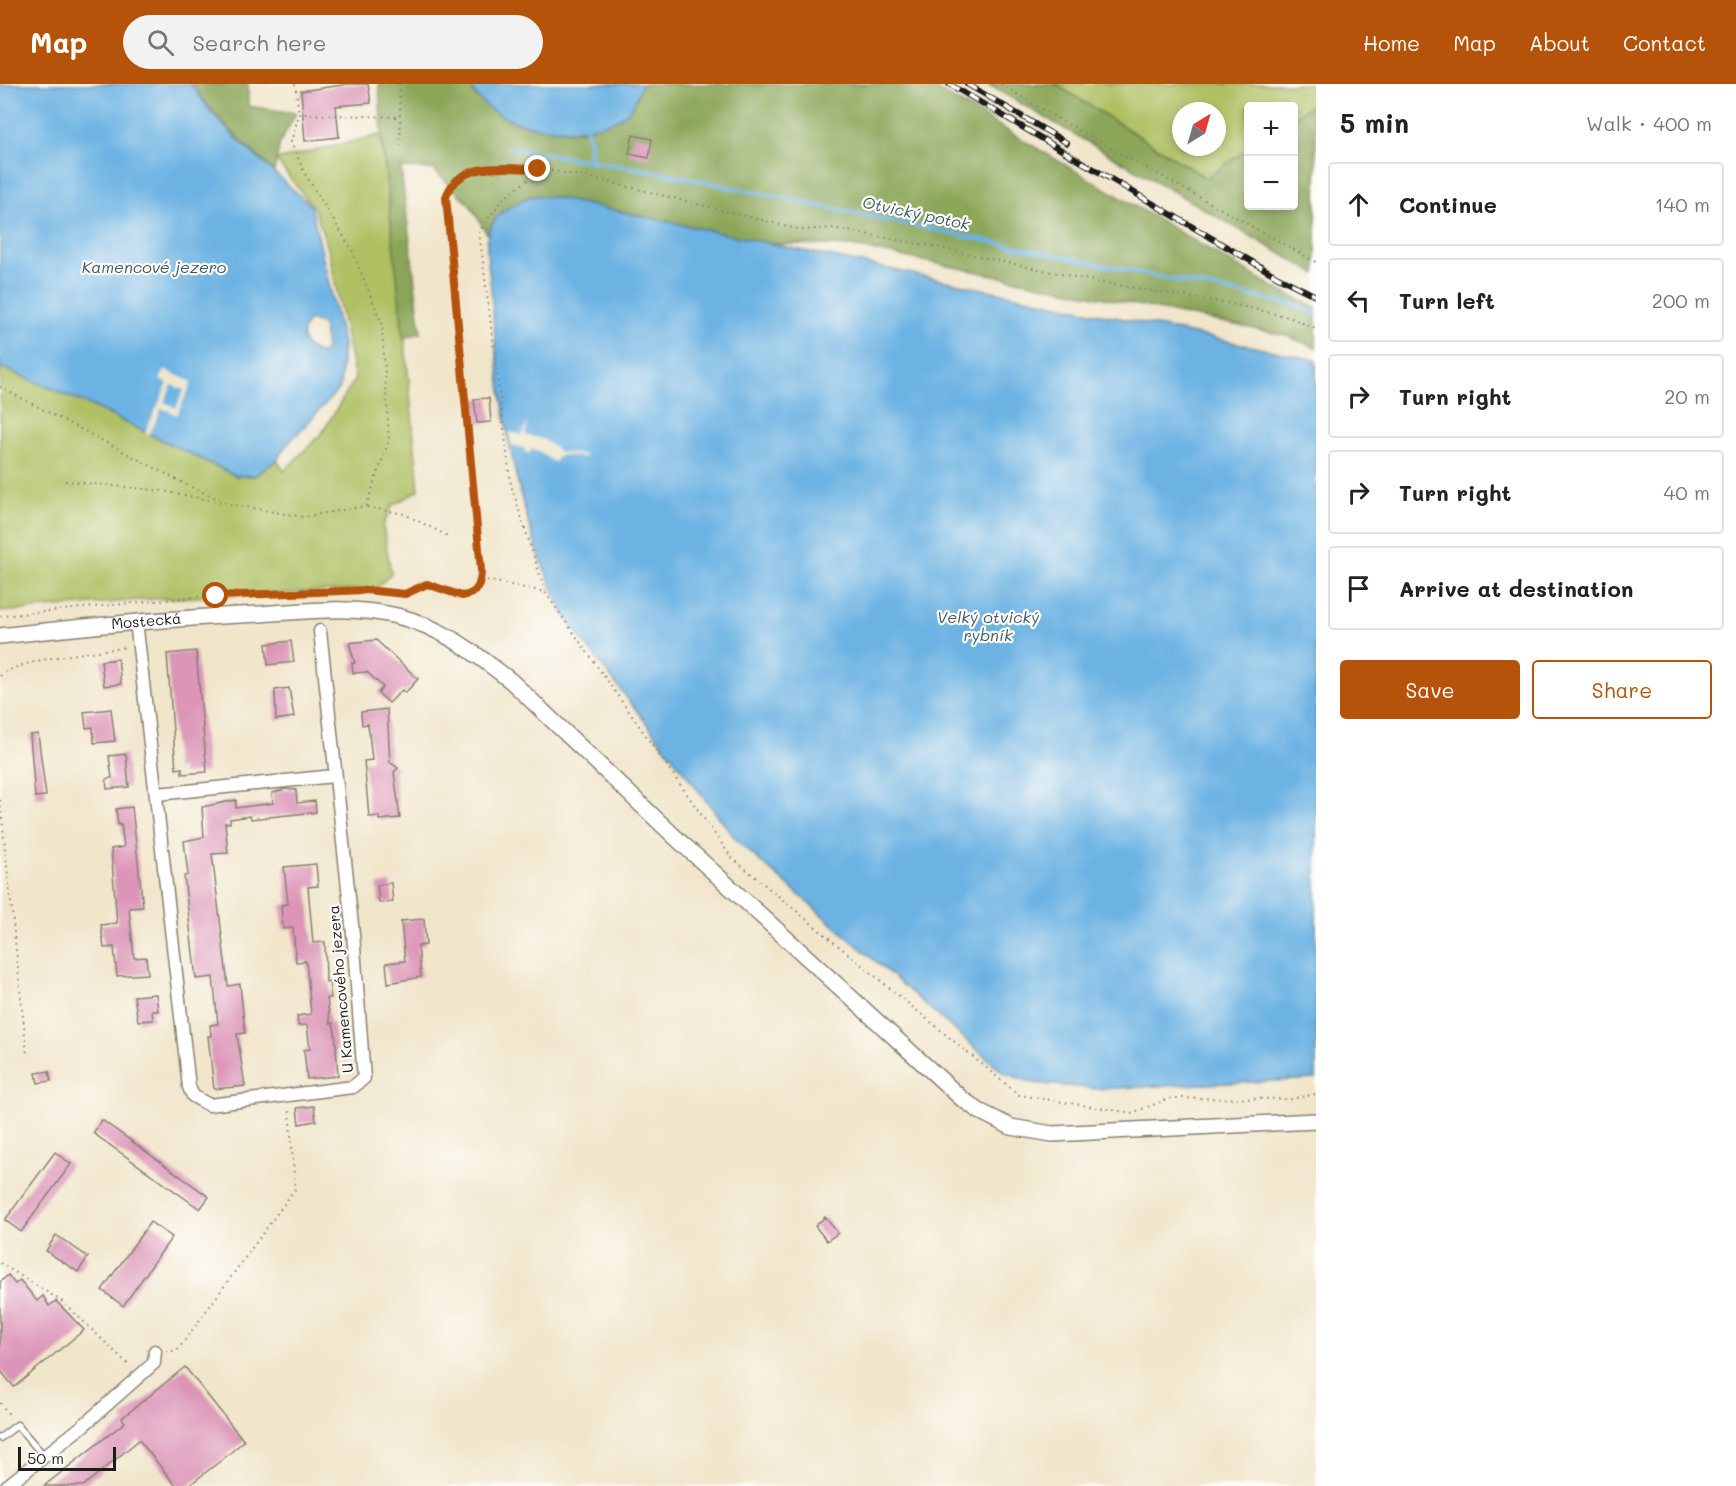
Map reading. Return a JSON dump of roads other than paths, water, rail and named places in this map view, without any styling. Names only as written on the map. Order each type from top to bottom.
[{"type":"street","name":"Mostecká","points":[[0,636],[136,621],[356,611],[396,616],[435,628],[459,641],[511,681],[675,837],[880,1026],[979,1111],[1011,1126],[1052,1134],[1316,1120]]},
{"type":"street","name":"U Kamencového jezera","points":[[136,621],[158,794],[189,1087],[193,1096],[209,1105],[353,1087],[364,1078],[353,934],[320,631]]},
{"type":"street","points":[[158,794],[334,776]]},
{"type":"street","points":[[7,1486],[154,1363],[155,1351]]},
{"type":"lane","points":[[0,1438],[17,1425],[44,1457]]},
{"type":"water","name":"Kamencové jezero","points":[[0,84],[191,84],[212,113],[236,138],[311,206],[343,344],[340,388],[284,448],[277,460],[254,476],[236,476],[90,405],[0,367]],"holes":[[[310,320],[323,325],[326,349],[322,353],[315,352],[306,345],[303,330]]]},
{"type":"water","points":[[471,84],[642,84],[627,113],[610,122],[589,128],[565,130],[541,128],[517,122],[496,113],[480,100]]},
{"type":"water","name":"Velký otvický rybník","points":[[531,196],[552,197],[1316,360],[1316,1079],[1097,1089],[1034,1083],[1004,1073],[738,842],[570,624],[551,586],[536,546],[523,504],[505,417],[487,245],[488,234],[499,215]]},
{"type":"waterway","points":[[586,126],[590,141],[590,160]]},
{"type":"waterway","name":"Otvický potok","points":[[508,148],[653,171],[1294,305],[1316,313]]},
{"type":"railway","points":[[949,84],[1278,277],[1316,296]]},
{"type":"railway","points":[[967,84],[1067,143]]}]
